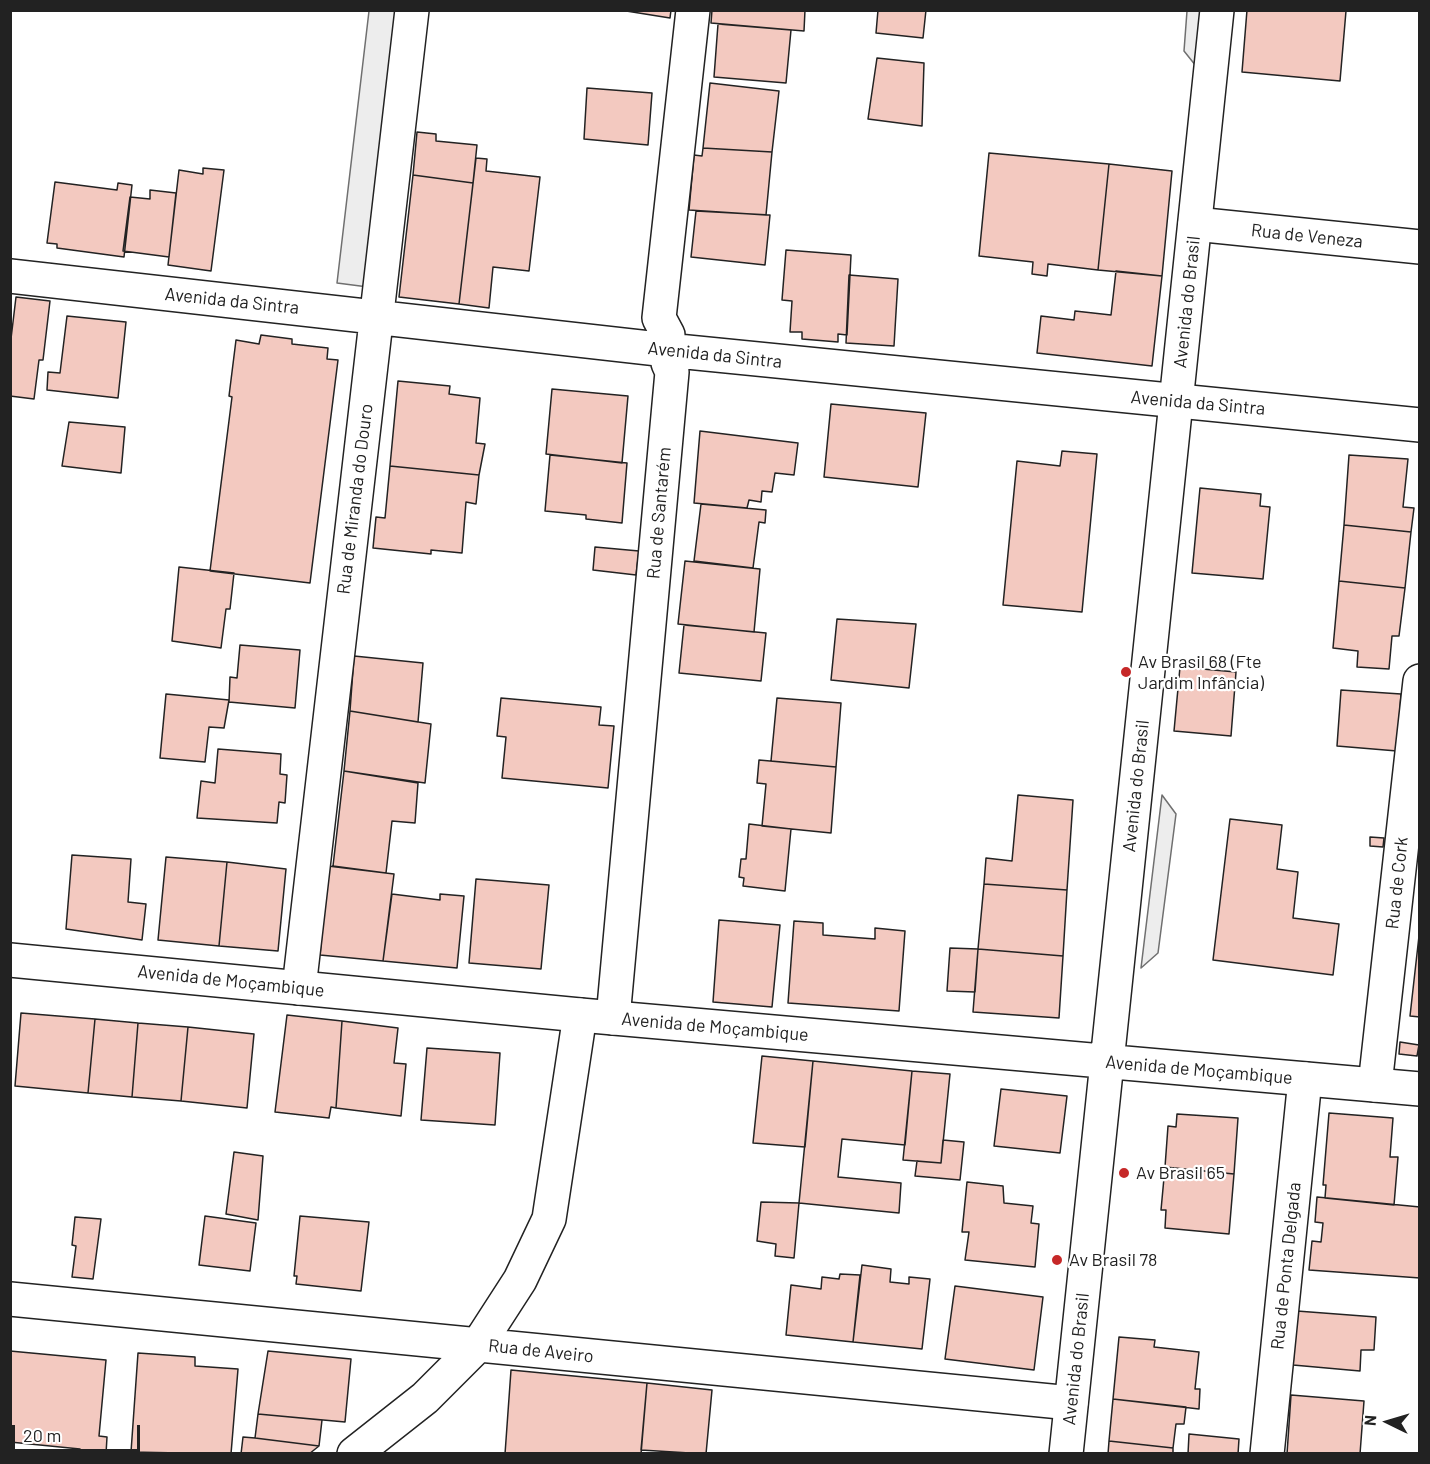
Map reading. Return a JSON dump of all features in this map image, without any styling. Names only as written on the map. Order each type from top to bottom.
[{"type":"street","name":"Rua de Miranda do Douro","points":[[298,988],[412,10]]},
{"type":"street","name":"Rua de Santarém","points":[[613,1018],[672,372],[667,350],[668,336],[659,318],[693,10]]},
{"type":"street","name":"Avenida do Brasil","points":[[1066,1454],[1217,10]]},
{"type":"street","name":"Rua de Veneza","points":[[1195,224],[1419,247]]},
{"type":"street","name":"Avenida da Sintra","points":[[10,276],[667,350],[1141,398],[1177,399],[1419,425]]},
{"type":"street","name":"Rua de Cork","points":[[1375,1084],[1419,681]]},
{"type":"street","name":"Avenida de Moçambique","points":[[10,960],[580,1015],[1419,1089]]},
{"type":"street","points":[[354,1454],[425,1398],[478,1345],[520,1280],[549,1219],[580,1015]]},
{"type":"street","name":"Rua de Ponta Delgada","points":[[1267,1454],[1305,1079]]},
{"type":"street","name":"Rua de Aveiro","points":[[10,1299],[1071,1404]]},
{"type":"shaded area","points":[[369,11],[399,11],[368,287],[337,283]]},
{"type":"shaded area","points":[[1187,11],[1201,11],[1196,66],[1184,51]]},
{"type":"shaded area","points":[[1162,795],[1176,814],[1158,953],[1141,968]]},
{"type":"building","points":[[620,10],[671,10],[670,18]]},
{"type":"building","points":[[712,10],[805,10],[804,31],[711,23]]},
{"type":"building","points":[[878,10],[926,10],[923,38],[876,33]]},
{"type":"building","points":[[1247,10],[1346,11],[1340,81],[1242,72]]},
{"type":"building","points":[[718,24],[791,30],[786,83],[714,77]]},
{"type":"building","points":[[877,58],[924,63],[922,126],[868,119]]},
{"type":"building","points":[[710,83],[779,91],[772,152],[703,148]]},
{"type":"building","points":[[587,88],[652,93],[648,145],[584,139]]},
{"type":"building","points":[[417,132],[436,134],[436,141],[477,145],[473,183],[413,175]]},
{"type":"building","points":[[703,148],[772,152],[766,215],[689,210],[694,155],[702,156]]},
{"type":"building","points":[[989,153],[1109,164],[1098,270],[1048,264],[1047,276],[1032,274],[1033,262],[979,256]]},
{"type":"building","points":[[476,158],[487,159],[486,171],[540,177],[529,271],[493,267],[489,308],[459,304]]},
{"type":"building","points":[[1109,164],[1172,171],[1162,276],[1098,270]]},
{"type":"building","points":[[203,168],[224,170],[211,271],[168,265],[179,170],[203,174]]},
{"type":"building","points":[[413,175],[473,183],[459,304],[399,297]]},
{"type":"building","points":[[55,182],[117,190],[118,183],[132,185],[124,257],[57,248],[57,244],[47,243]]},
{"type":"building","points":[[150,190],[176,193],[169,257],[123,251],[130,197],[150,199]]},
{"type":"building","points":[[696,211],[770,215],[765,265],[691,257]]},
{"type":"building","points":[[786,250],[851,255],[847,335],[838,334],[838,342],[802,339],[802,332],[790,332],[792,301],[782,300]]},
{"type":"building","points":[[1116,271],[1162,276],[1152,366],[1037,353],[1041,316],[1074,320],[1075,311],[1111,315]]},
{"type":"building","points":[[849,275],[898,279],[894,346],[846,343]]},
{"type":"building","points":[[16,297],[50,301],[43,360],[39,360],[34,399],[10,396],[10,347]]},
{"type":"building","points":[[67,316],[126,322],[118,398],[47,390],[48,372],[60,373]]},
{"type":"building","points":[[261,335],[292,339],[292,344],[328,348],[327,359],[338,360],[310,583],[210,571],[232,397],[229,396],[236,340],[259,344]]},
{"type":"building","points":[[398,381],[450,386],[449,394],[480,398],[476,443],[485,444],[479,475],[390,466]]},
{"type":"building","points":[[552,389],[628,396],[622,463],[546,454]]},
{"type":"building","points":[[831,404],[926,413],[918,487],[824,477]]},
{"type":"building","points":[[69,422],[125,427],[121,473],[62,466]]},
{"type":"building","points":[[700,431],[798,443],[794,475],[775,473],[772,492],[762,491],[761,502],[749,500],[747,508],[694,503]]},
{"type":"building","points":[[1062,451],[1097,454],[1082,612],[1003,605],[1017,461],[1060,466]]},
{"type":"building","points":[[550,455],[627,463],[622,523],[586,519],[586,515],[545,511]]},
{"type":"building","points":[[1349,455],[1408,459],[1403,507],[1414,508],[1411,532],[1344,525]]},
{"type":"building","points":[[390,466],[479,475],[476,504],[466,502],[462,553],[431,550],[431,554],[373,548],[376,517],[385,518]]},
{"type":"building","points":[[1200,488],[1261,494],[1260,506],[1270,507],[1263,579],[1192,573]]},
{"type":"building","points":[[701,504],[766,510],[765,523],[759,522],[753,568],[694,561]]},
{"type":"building","points":[[1344,525],[1411,532],[1405,588],[1339,581]]},
{"type":"building","points":[[595,547],[639,551],[636,575],[593,570]]},
{"type":"building","points":[[685,561],[760,569],[754,632],[678,624]]},
{"type":"building","points":[[179,567],[234,573],[230,609],[226,609],[221,648],[172,641]]},
{"type":"building","points":[[1339,581],[1405,588],[1399,636],[1392,636],[1389,669],[1357,667],[1358,651],[1333,648]]},
{"type":"building","points":[[837,619],[916,624],[909,688],[831,680]]},
{"type":"building","points":[[684,625],[766,633],[761,681],[679,673]]},
{"type":"building","points":[[240,645],[300,650],[295,708],[229,702],[230,677],[237,678]]},
{"type":"building","points":[[354,656],[423,663],[418,722],[350,711]]},
{"type":"building","points":[[1180,667],[1236,672],[1231,736],[1174,731]]},
{"type":"building","points":[[1341,690],[1401,694],[1397,751],[1337,746]]},
{"type":"building","points":[[166,694],[229,700],[224,728],[209,727],[205,762],[160,758]]},
{"type":"building","points":[[501,698],[601,707],[599,725],[614,726],[608,788],[502,778],[506,737],[497,736]]},
{"type":"building","points":[[777,698],[841,703],[836,767],[771,761]]},
{"type":"building","points":[[350,711],[431,724],[425,783],[344,771]]},
{"type":"building","points":[[218,749],[281,754],[280,774],[287,775],[285,803],[279,802],[277,823],[197,818],[201,781],[215,783]]},
{"type":"building","points":[[759,760],[836,767],[831,833],[762,826],[766,784],[757,783]]},
{"type":"building","points":[[344,771],[418,783],[415,823],[392,821],[386,873],[333,866]]},
{"type":"building","points":[[1018,795],[1073,800],[1067,890],[984,884],[986,858],[1012,861]]},
{"type":"building","points":[[1230,819],[1282,825],[1277,869],[1298,872],[1293,918],[1339,924],[1333,975],[1213,960]]},
{"type":"building","points":[[749,824],[791,829],[785,891],[743,886],[744,878],[739,877],[741,859],[746,859]]},
{"type":"building","points":[[1370,837],[1384,838],[1383,847],[1370,846]]},
{"type":"building","points":[[72,855],[131,859],[128,902],[146,904],[142,940],[66,929]]},
{"type":"building","points":[[166,857],[227,862],[219,946],[158,940]]},
{"type":"building","points":[[227,862],[286,869],[278,951],[219,946]]},
{"type":"building","points":[[328,866],[394,874],[383,961],[320,955]]},
{"type":"building","points":[[476,879],[549,885],[541,969],[469,963]]},
{"type":"building","points":[[984,884],[1067,890],[1063,956],[978,949]]},
{"type":"building","points":[[392,894],[440,900],[440,894],[464,896],[457,968],[383,961]]},
{"type":"building","points":[[719,920],[780,925],[772,1007],[713,1002]]},
{"type":"building","points":[[794,921],[823,923],[823,935],[875,939],[875,928],[905,931],[899,1011],[788,1003]]},
{"type":"building","points":[[1420,927],[1420,1017],[1410,1016]]},
{"type":"building","points":[[950,948],[978,949],[975,992],[947,991]]},
{"type":"building","points":[[978,949],[1063,956],[1059,1018],[973,1012]]},
{"type":"building","points":[[21,1013],[95,1019],[88,1093],[15,1086]]},
{"type":"building","points":[[287,1015],[342,1021],[336,1108],[331,1107],[329,1118],[275,1112]]},
{"type":"building","points":[[95,1019],[138,1023],[132,1097],[88,1093]]},
{"type":"building","points":[[342,1021],[398,1028],[394,1063],[406,1064],[401,1116],[336,1108]]},
{"type":"building","points":[[138,1023],[188,1027],[181,1101],[132,1097]]},
{"type":"building","points":[[188,1027],[254,1034],[247,1108],[181,1101]]},
{"type":"building","points":[[1400,1042],[1419,1045],[1417,1056],[1399,1054]]},
{"type":"building","points":[[427,1048],[500,1053],[495,1125],[421,1120]]},
{"type":"building","points":[[762,1056],[813,1061],[805,1147],[753,1143]]},
{"type":"building","points":[[813,1061],[912,1071],[905,1145],[842,1139],[838,1177],[901,1183],[899,1213],[799,1203]]},
{"type":"building","points":[[912,1071],[950,1074],[941,1163],[903,1160]]},
{"type":"building","points":[[1001,1089],[1067,1096],[1060,1153],[994,1146]]},
{"type":"building","points":[[1329,1113],[1393,1118],[1390,1157],[1398,1157],[1394,1205],[1325,1198],[1326,1185],[1323,1185]]},
{"type":"building","points":[[1177,1114],[1238,1118],[1234,1174],[1165,1167],[1168,1126],[1176,1127]]},
{"type":"building","points":[[943,1140],[964,1142],[960,1180],[915,1176],[917,1161],[941,1163]]},
{"type":"building","points":[[234,1152],[263,1156],[258,1220],[226,1214]]},
{"type":"building","points":[[1165,1167],[1234,1174],[1229,1234],[1165,1228],[1166,1210],[1161,1210]]},
{"type":"building","points":[[967,1182],[1003,1186],[1004,1203],[1033,1206],[1031,1223],[1039,1224],[1035,1267],[965,1260],[969,1232],[962,1232]]},
{"type":"building","points":[[1317,1197],[1420,1207],[1420,1278],[1309,1270],[1312,1241],[1321,1242],[1323,1223],[1315,1222]]},
{"type":"building","points":[[761,1202],[799,1203],[794,1258],[775,1256],[776,1244],[757,1241]]},
{"type":"building","points":[[205,1216],[256,1223],[250,1271],[199,1265]]},
{"type":"building","points":[[300,1216],[369,1222],[361,1291],[296,1284],[297,1276],[294,1276]]},
{"type":"building","points":[[75,1217],[101,1219],[93,1279],[72,1277],[76,1246],[72,1245]]},
{"type":"building","points":[[862,1265],[891,1269],[890,1282],[909,1284],[909,1277],[930,1279],[922,1349],[853,1342]]},
{"type":"building","points":[[840,1274],[860,1275],[853,1342],[786,1335],[791,1285],[821,1289],[822,1277],[839,1279]]},
{"type":"building","points":[[955,1286],[1043,1297],[1034,1370],[945,1359]]},
{"type":"building","points":[[1297,1311],[1376,1317],[1374,1350],[1361,1350],[1360,1371],[1293,1365]]},
{"type":"building","points":[[1119,1337],[1155,1340],[1154,1347],[1199,1352],[1195,1389],[1200,1389],[1199,1409],[1113,1399]]},
{"type":"building","points":[[10,1351],[106,1360],[99,1436],[107,1437],[106,1454],[79,1454],[80,1449],[10,1442]]},
{"type":"building","points":[[268,1351],[351,1359],[345,1422],[258,1414]]},
{"type":"building","points":[[138,1353],[195,1357],[195,1366],[238,1369],[231,1454],[131,1452]]},
{"type":"building","points":[[511,1370],[647,1383],[641,1454],[505,1454]]},
{"type":"building","points":[[647,1383],[712,1390],[706,1454],[641,1450]]},
{"type":"building","points":[[1291,1395],[1364,1401],[1360,1454],[1287,1454]]},
{"type":"building","points":[[1113,1399],[1186,1407],[1184,1424],[1176,1424],[1173,1448],[1109,1441]]},
{"type":"building","points":[[258,1414],[322,1420],[319,1446],[255,1438]]},
{"type":"building","points":[[1189,1434],[1239,1439],[1238,1454],[1188,1454]]},
{"type":"building","points":[[243,1437],[319,1446],[309,1454],[241,1454]]},
{"type":"building","points":[[1109,1441],[1173,1448],[1173,1454],[1108,1454]]},
{"type":"place","name":"Av Brasil 68 (Fte Jardim Infância)","points":[[1126,672]]},
{"type":"place","name":"Av Brasil 65","points":[[1124,1173]]},
{"type":"place","name":"Av Brasil 78","points":[[1057,1260]]}]
